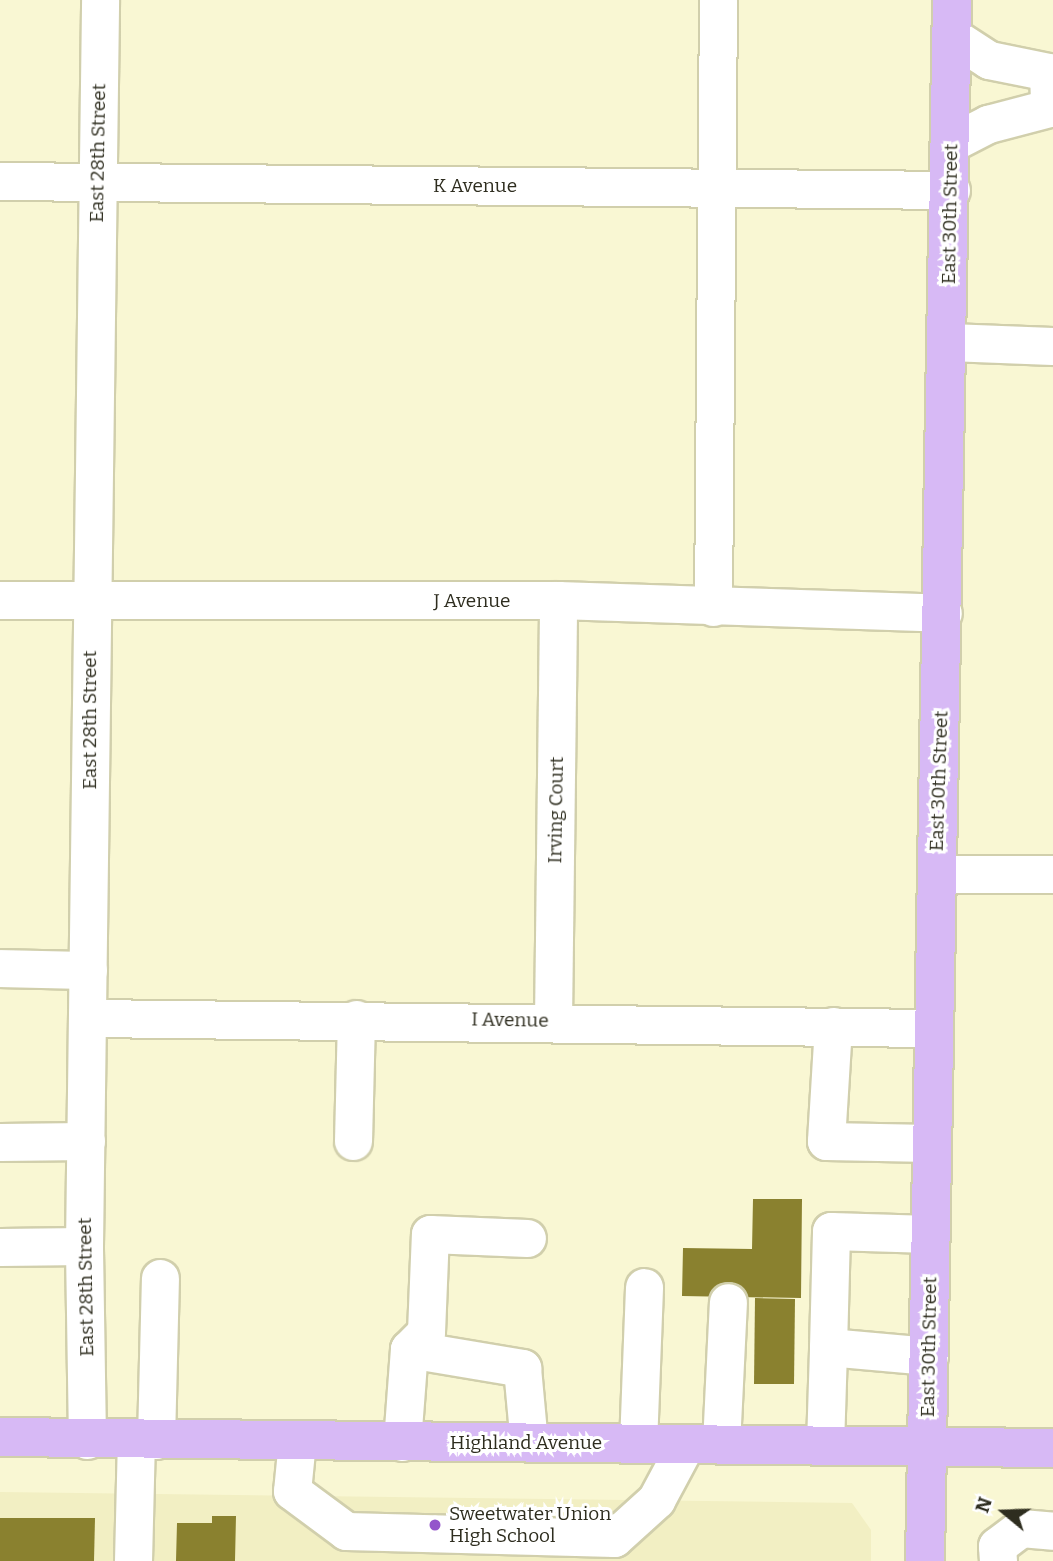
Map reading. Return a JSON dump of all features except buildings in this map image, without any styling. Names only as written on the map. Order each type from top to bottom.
[{"type":"main road","name":"East 30th Street","points":[[925,1561],[932,1028],[943,613],[952,18]]},
{"type":"main road","name":"Highland Avenue","points":[[0,1437],[1053,1448]]},
{"type":"street","name":"East 28th Street","points":[[87,1440],[84,1246],[100,0]]},
{"type":"street","points":[[713,607],[718,0]]},
{"type":"street","points":[[951,144],[988,124],[1051,108],[1048,72],[989,60],[952,18]]},
{"type":"street","name":"K Avenue","points":[[0,181],[951,190]]},
{"type":"street","points":[[948,342],[1053,346]]},
{"type":"street","name":"J Avenue","points":[[0,600],[91,603],[558,600],[943,613]]},
{"type":"street","name":"Irving Court","points":[[553,1020],[558,600]]},
{"type":"street","points":[[936,874],[1053,874]]},
{"type":"street","points":[[0,968],[88,970]]},
{"type":"street","name":"I Avenue","points":[[88,1018],[553,1020],[932,1028]]},
{"type":"street","points":[[353,1141],[356,1019]]},
{"type":"street","points":[[833,1026],[826,1140],[931,1143]]},
{"type":"street","points":[[0,1142],[86,1141]]},
{"type":"street","points":[[825,1445],[831,1231],[930,1234]]},
{"type":"street","points":[[402,1442],[410,1349],[426,1332],[430,1234],[527,1238]]},
{"type":"street","points":[[0,1247],[84,1246]]},
{"type":"street","points":[[133,1561],[160,1278]]},
{"type":"street","points":[[638,1444],[644,1287]]},
{"type":"street","points":[[297,1441],[292,1490],[346,1531],[614,1538],[656,1500],[704,1444],[728,1302]]},
{"type":"street","points":[[828,1347],[929,1356]]},
{"type":"street","points":[[410,1349],[522,1368],[529,1443]]},
{"type":"street","points":[[998,1561],[997,1546],[1021,1528],[1053,1531]]},
{"type":"shaded area","name":"Sweetwater Union High School","points":[[0,1492],[852,1503],[871,1530],[871,1561],[0,1561]]},
{"type":"place","name":"Sweetwater Union High School","points":[[435,1525]]}]
